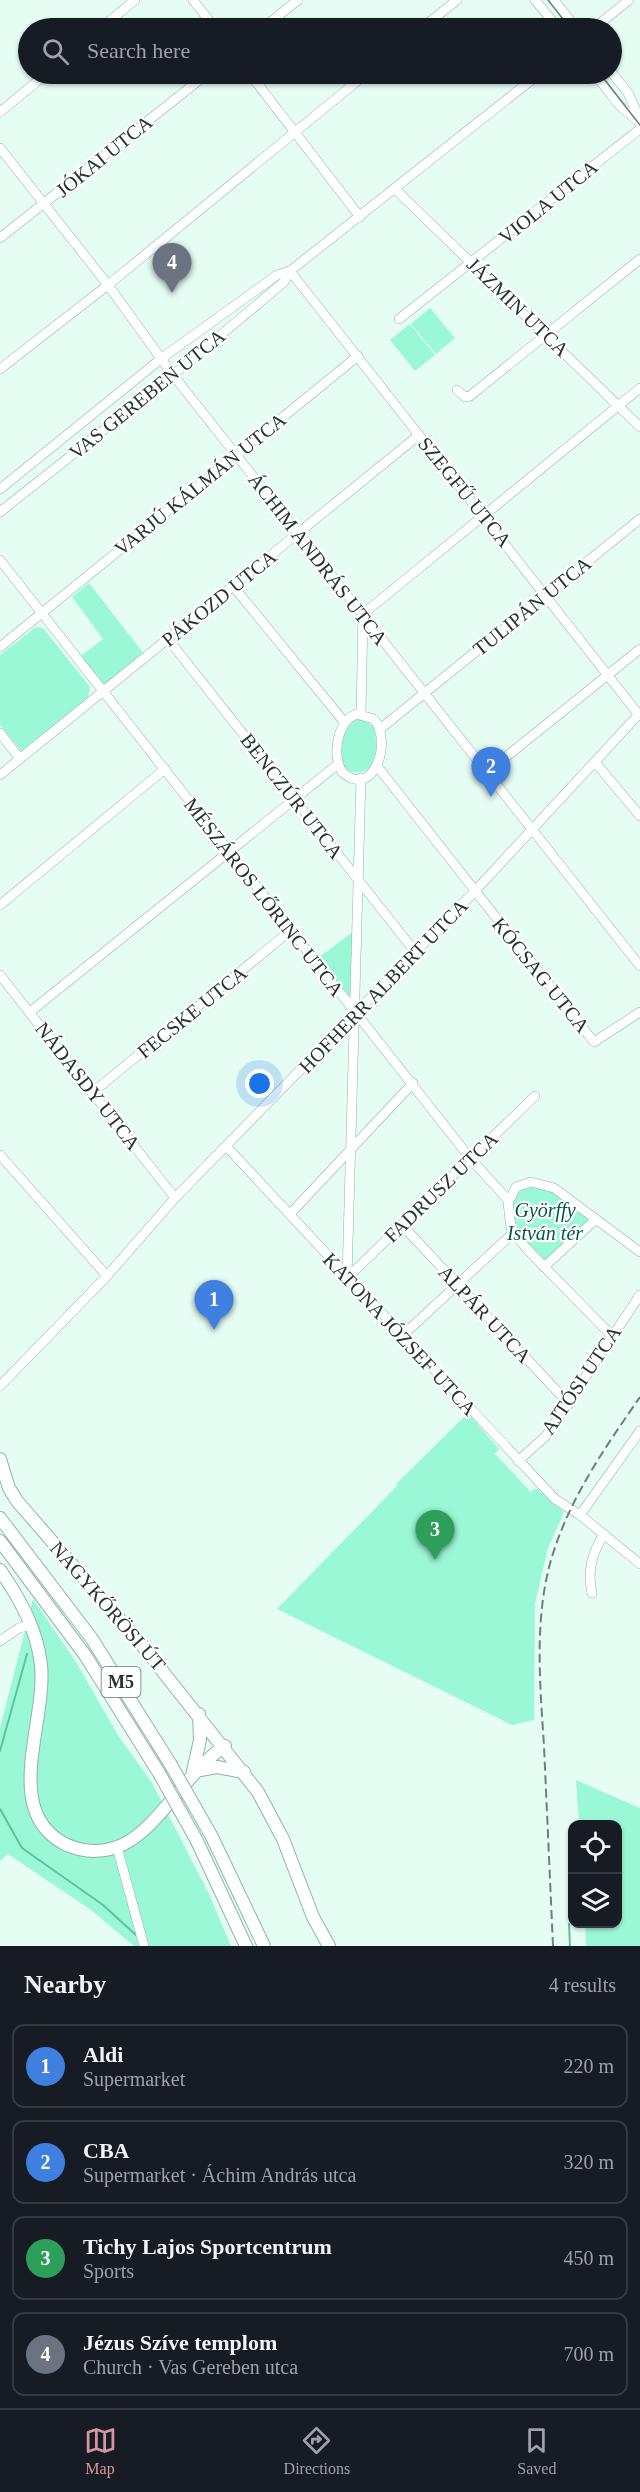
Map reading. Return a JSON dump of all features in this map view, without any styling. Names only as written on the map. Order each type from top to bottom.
[{"type":"main road","name":"NAGYKŐRÖSI ÚT","points":[[0,1458],[9,1488],[17,1501],[199,1714],[244,1772],[272,1815],[313,1917],[329,1946]]},
{"type":"main road","name":"M5","points":[[0,1518],[92,1639],[171,1765],[212,1837],[264,1946]]},
{"type":"main road","name":"M5","points":[[0,1541],[85,1655],[159,1773],[197,1841],[246,1946]]},
{"type":"main road","points":[[0,1570],[32,1625],[38,1648],[42,1682],[25,1775],[30,1808],[44,1831],[64,1844],[93,1851],[117,1847],[141,1831],[193,1772],[225,1746]]},
{"type":"main road","points":[[193,1772],[200,1740],[199,1714]]},
{"type":"main road","points":[[193,1772],[217,1767],[244,1772]]},
{"type":"street","points":[[113,18],[135,0]]},
{"type":"street","points":[[193,0],[207,18]]},
{"type":"street","points":[[276,18],[298,0]]},
{"type":"street","points":[[434,18],[457,0]]},
{"type":"street","points":[[536,0],[550,18]]},
{"type":"street","points":[[554,0],[568,18]]},
{"type":"street","points":[[606,18],[629,0]]},
{"type":"street","points":[[0,112],[34,84]]},
{"type":"street","name":"JÓKAI UTCA","points":[[0,238],[194,84]]},
{"type":"street","points":[[258,84],[360,217]]},
{"type":"street","points":[[0,369],[108,285],[354,84]]},
{"type":"street","name":"VAS GEREBEN UTCA","points":[[0,489],[162,358],[277,275],[290,271],[527,84]]},
{"type":"street","points":[[603,84],[619,105],[640,121]]},
{"type":"street","points":[[621,84],[628,93],[640,121]]},
{"type":"street","name":"VIOLA UTCA","points":[[399,319],[640,129]]},
{"type":"street","name":"ÁCHIM ANDRÁS UTCA","points":[[0,148],[108,285],[173,375],[640,966]]},
{"type":"street","name":"JÁZMIN UTCA","points":[[395,189],[546,333],[640,427]]},
{"type":"street","points":[[457,390],[468,398],[640,259]]},
{"type":"street","name":"VAS GEREBEN UTCA","points":[[0,512],[173,375],[284,282],[290,271]]},
{"type":"street","name":"SZEGFŰ UTCA","points":[[290,271],[484,514],[608,675],[638,719]]},
{"type":"street","name":"VARJÚ KÁLMÁN UTCA","points":[[0,647],[358,356]]},
{"type":"street","points":[[361,714],[363,614],[640,388]]},
{"type":"street","name":"PÁKOZD UTCA","points":[[20,759],[419,435]]},
{"type":"street","name":"TULIPÁN UTCA","points":[[380,729],[640,519]]},
{"type":"street","points":[[0,560],[43,613]]},
{"type":"street","points":[[233,585],[345,723]]},
{"type":"street","name":"MÉSZÁROS LŐRINC UTCA","points":[[43,613],[103,693],[356,1015],[413,1083],[470,1158],[508,1200]]},
{"type":"street","name":"BENCZÚR UTCA","points":[[168,639],[416,953]]},
{"type":"street","points":[[486,773],[640,649]]},
{"type":"street","points":[[361,714],[374,719],[380,729],[381,748],[377,766],[372,773],[361,778],[345,775],[338,764],[339,740],[345,723],[352,715],[361,714]]},
{"type":"street","name":"HOFHERR ALBERT UTCA","points":[[0,1386],[107,1276],[175,1198],[416,953],[638,719]]},
{"type":"street","points":[[0,733],[20,759],[0,775]]},
{"type":"street","points":[[595,762],[640,816]]},
{"type":"street","points":[[30,1012],[338,764]]},
{"type":"street","name":"KÓCSAG UTCA","points":[[377,766],[594,1042],[640,1012]]},
{"type":"street","points":[[0,905],[165,769]]},
{"type":"street","points":[[347,1278],[361,778]]},
{"type":"street","name":"FECSKE UTCA","points":[[93,1092],[290,931]]},
{"type":"street","name":"NÁDASDY UTCA","points":[[0,975],[175,1198]]},
{"type":"street","points":[[290,1214],[413,1083]]},
{"type":"street","name":"FADRUSZ UTCA","points":[[347,1278],[535,1096]]},
{"type":"street","name":"KATONA JÓZSEF UTCA","points":[[226,1146],[555,1499],[580,1515],[640,1564]]},
{"type":"street","points":[[0,1155],[107,1276]]},
{"type":"street","points":[[611,1335],[513,1233],[508,1217],[508,1200],[519,1185],[543,1184],[559,1191],[640,1252]]},
{"type":"street","points":[[544,1267],[595,1220]]},
{"type":"street","name":"ALPÁR UTCA","points":[[402,1225],[569,1404]]},
{"type":"street","points":[[402,1336],[513,1233]]},
{"type":"street","name":"AJTÓSI UTCA","points":[[518,1461],[546,1436],[569,1404],[611,1335],[640,1295]]},
{"type":"street","points":[[580,1515],[640,1431]]},
{"type":"street","points":[[592,1593],[589,1579],[593,1551],[604,1534]]},
{"type":"street","points":[[0,1641],[20,1628],[32,1625]]},
{"type":"street","points":[[117,1847],[144,1946]]},
{"type":"green space","points":[[430,308],[455,338],[436,354],[411,324]]},
{"type":"green space","points":[[410,324],[435,355],[415,371],[390,340]]},
{"type":"green space","points":[[89,583],[144,654],[104,686],[81,656],[103,639],[72,597]]},
{"type":"green space","points":[[36,627],[43,628],[90,687],[88,698],[21,751],[0,725],[0,655]]},
{"type":"green space","points":[[360,718],[374,726],[376,748],[369,769],[357,773],[348,770],[340,753],[344,732],[351,723]]},
{"type":"green space","points":[[353,932],[353,993],[349,996],[318,958]]},
{"type":"green space","name":"Györffy István tér","points":[[543,1184],[595,1220],[544,1267],[511,1228],[513,1190]]},
{"type":"green space","points":[[468,1413],[499,1449],[495,1454],[531,1492],[536,1488],[564,1512],[548,1548],[535,1604],[534,1720],[512,1725],[277,1609],[397,1486],[396,1484]]},
{"type":"green space","points":[[33,1599],[76,1662],[119,1737],[151,1781],[209,1894],[231,1946],[134,1946],[91,1910],[8,1854],[0,1861],[0,1728]]},
{"type":"green space","points":[[576,1780],[640,1808],[640,1946],[586,1946],[585,1928],[622,1928],[622,1820],[579,1820]]},
{"type":"waterway","points":[[0,1751],[27,1654]]},
{"type":"waterway","points":[[0,1809],[22,1848],[103,1905],[136,1935]]},
{"type":"waterway","points":[[569,1928],[570,1946]]},
{"type":"tram line","points":[[548,0],[562,18]]},
{"type":"tram line","points":[[608,84],[640,125]]},
{"type":"railway","points":[[553,1946],[540,1676],[542,1606],[551,1560],[567,1516],[601,1455],[640,1397]]},
{"type":"place","name":"Jézus Szíve templom","points":[[172,293]]},
{"type":"place","name":"CBA","points":[[491,797]]},
{"type":"place","name":"Aldi","points":[[214,1330]]},
{"type":"place","name":"Tichy Lajos Sportcentrum","points":[[435,1560]]}]
